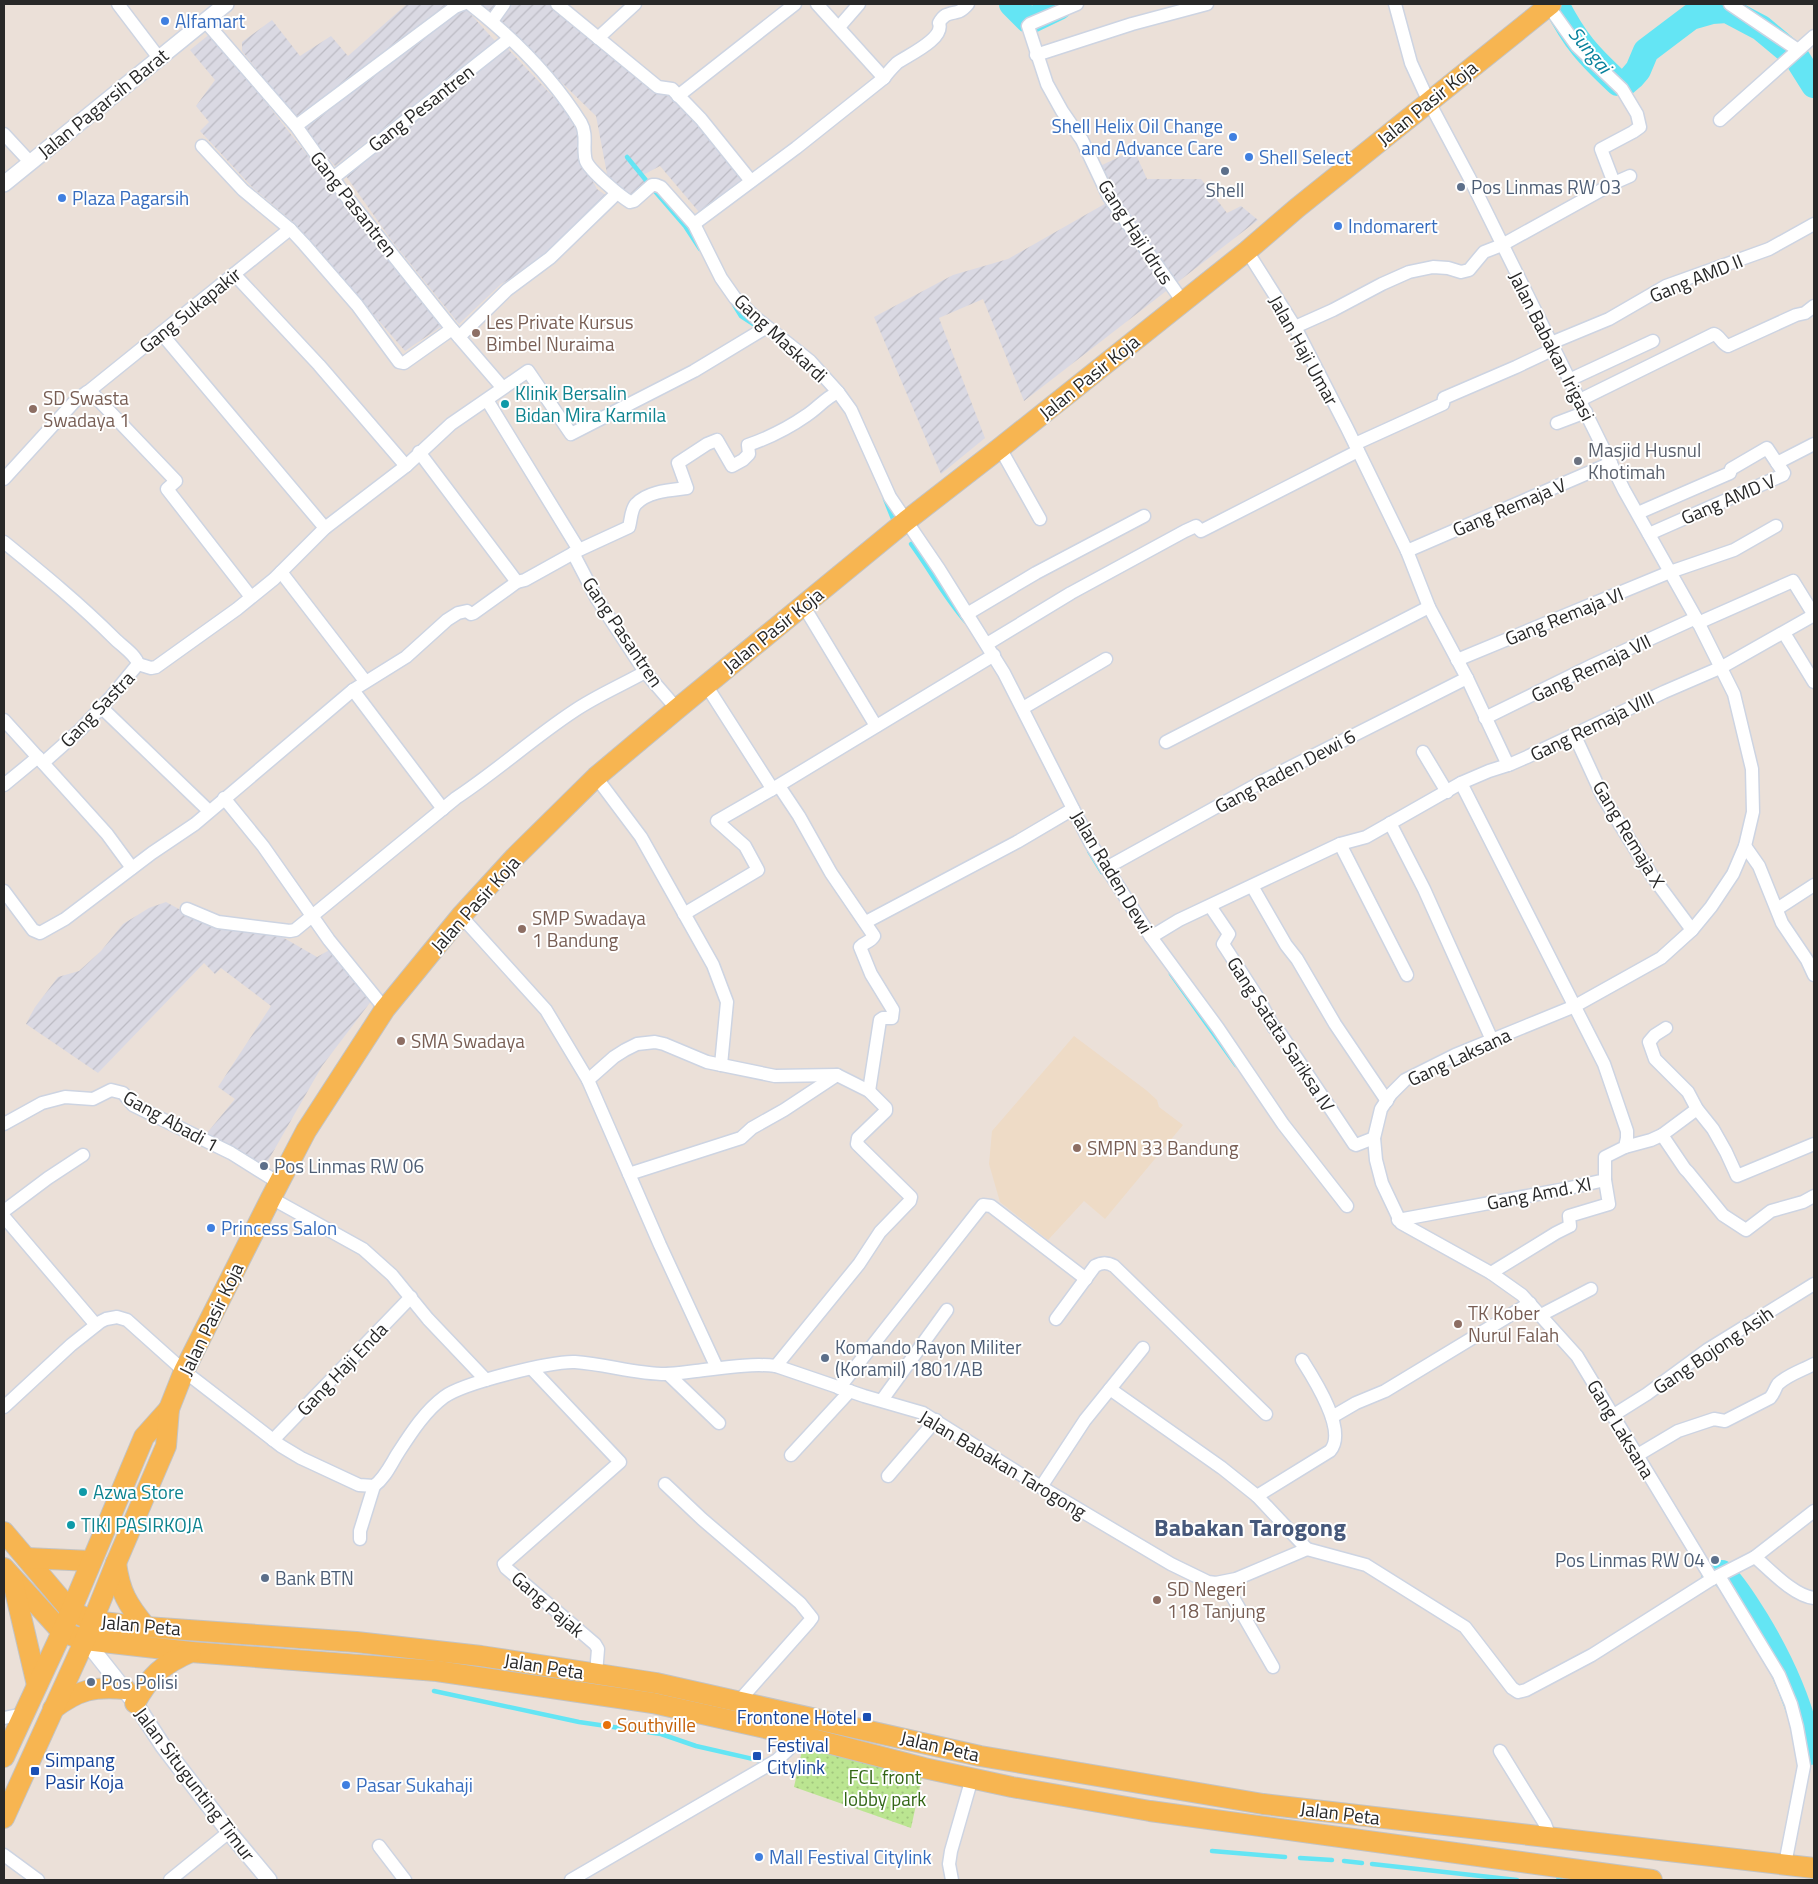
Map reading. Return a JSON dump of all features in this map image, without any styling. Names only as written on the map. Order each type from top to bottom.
[{"type":"main road","name":"Jalan Pasir Koja","points":[[4,1818],[85,1640],[166,1446],[169,1409],[184,1371],[275,1191],[306,1131],[385,1009],[461,916],[515,857],[596,777],[677,709],[906,521],[1247,251],[1297,208],[1548,5]]},
{"type":"main road","name":"Jalan Pasir Koja","points":[[4,1757],[62,1632],[90,1561],[144,1437],[169,1409]]},
{"type":"main road","points":[[4,1532],[71,1610]]},
{"type":"main road","points":[[26,1558],[90,1561]]},
{"type":"main road","points":[[116,1563],[119,1585],[130,1607],[146,1627]]},
{"type":"main road","points":[[8,1572],[62,1632]]},
{"type":"main road","points":[[8,1572],[37,1685]]},
{"type":"main road","name":"Jalan Peta","points":[[71,1610],[93,1621],[146,1627],[356,1642],[481,1656],[656,1682],[980,1756],[1263,1804],[1814,1868]]},
{"type":"main road","name":"Jalan Peta","points":[[62,1632],[85,1640],[191,1652],[437,1671],[653,1703],[796,1735],[972,1778],[1150,1811],[1652,1880]]},
{"type":"main road","points":[[53,1709],[68,1697],[86,1690],[105,1687],[130,1696],[144,1686],[157,1671],[173,1660],[191,1652]]},
{"type":"main road","points":[[653,1703],[656,1682]]},
{"type":"main road","points":[[1260,1826],[1263,1804]]},
{"type":"street","points":[[118,4],[159,58]]},
{"type":"street","name":"Jalan Pagarsih Barat","points":[[4,184],[226,4]]},
{"type":"street","points":[[296,126],[455,6],[463,4]]},
{"type":"street","points":[[202,146],[243,190],[290,229],[357,305],[402,364],[456,333],[507,290],[550,258],[616,194],[586,162],[583,126],[563,97],[492,21],[470,4]]},
{"type":"street","points":[[492,21],[504,4]]},
{"type":"street","points":[[557,4],[658,87],[670,88],[701,119],[750,181]]},
{"type":"street","points":[[598,38],[635,4]]},
{"type":"street","points":[[678,96],[795,4]]},
{"type":"street","points":[[817,4],[884,78]]},
{"type":"street","points":[[839,27],[859,4]]},
{"type":"street","name":"Gang Haji Idrus","points":[[1077,4],[1028,26],[1046,84],[1082,140],[1109,197],[1183,302]]},
{"type":"street","points":[[1036,55],[1132,24],[1207,4]]},
{"type":"street","name":"Jalan Babakan Irigasi","points":[[1395,4],[1411,64],[1429,102],[1469,176],[1611,463],[1722,667]]},
{"type":"street","points":[[1730,4],[1792,55]]},
{"type":"street","points":[[1548,5],[1577,46],[1622,89],[1637,114],[1640,127],[1601,149],[1614,183]]},
{"type":"street","points":[[694,224],[796,148],[884,78],[889,70],[899,62],[932,40],[939,33],[941,27],[939,23],[942,18],[950,12],[964,7]]},
{"type":"street","name":"Gang Pasantren","points":[[205,21],[296,126],[333,178],[456,333],[502,387]]},
{"type":"street","points":[[1720,120],[1814,37]]},
{"type":"street","name":"Gang Pesantren","points":[[333,178],[509,39]]},
{"type":"street","points":[[4,134],[30,162]]},
{"type":"street","points":[[1296,327],[1410,272],[1433,267],[1448,268],[1461,272],[1469,270],[1484,252],[1502,245],[1630,176]]},
{"type":"street","name":"Gang Maskardi","points":[[616,194],[630,202],[634,201],[652,185],[656,185],[661,187],[694,224],[721,278],[734,298],[810,362],[838,392],[851,410],[890,497],[906,521]]},
{"type":"street","name":"Gang AMD II","points":[[987,644],[1071,593],[1185,531],[1196,526],[1200,531],[1443,404],[1444,398],[1516,367],[1552,346],[1609,319],[1666,286],[1769,249],[1814,224]]},
{"type":"street","name":"Gang Sukapakir","points":[[4,479],[75,401],[290,229]]},
{"type":"street","name":"Jalan Haji Umar","points":[[1247,251],[1296,327],[1357,448],[1406,551],[1429,606],[1467,678],[1508,765]]},
{"type":"street","points":[[234,274],[319,365],[406,466]]},
{"type":"street","points":[[1580,400],[1714,334],[1728,346],[1802,314],[1814,306]]},
{"type":"street","points":[[138,664],[151,668],[156,667],[251,597],[281,572],[325,528],[406,466],[451,424],[487,400],[502,387],[528,371],[570,434],[694,371],[767,327]]},
{"type":"street","points":[[161,333],[325,528]]},
{"type":"street","points":[[1569,380],[1653,341]]},
{"type":"street","points":[[89,391],[97,396],[176,480],[167,490],[251,597]]},
{"type":"street","points":[[4,891],[33,930],[40,933],[65,919],[132,868],[195,824],[353,690],[406,656],[447,620],[467,610],[471,614],[474,613],[517,582],[525,580],[576,552],[629,527],[633,510],[637,503],[659,493],[687,488],[678,463],[707,444],[717,440],[732,466],[749,454],[748,445],[778,434],[809,413],[825,399],[838,392]]},
{"type":"street","name":"Gang Pasantren","points":[[487,400],[576,552],[597,599],[645,672],[677,709]]},
{"type":"street","points":[[1557,423],[1586,412]]},
{"type":"street","name":"Gang AMD V","points":[[1649,534],[1783,475],[1784,473],[1777,463],[1814,444]]},
{"type":"street","points":[[1000,448],[1040,519]]},
{"type":"street","points":[[1638,513],[1730,472],[1731,469],[1767,448],[1777,463]]},
{"type":"street","points":[[419,452],[517,582]]},
{"type":"street","name":"Gang Remaja V","points":[[1406,551],[1611,463]]},
{"type":"street","points":[[967,614],[1036,573],[1144,516]]},
{"type":"street","name":"Jalan Raden Dewi","points":[[906,521],[994,655],[1023,708],[1091,844],[1106,868],[1151,937],[1218,1028],[1283,1124],[1347,1206]]},
{"type":"street","name":"Gang Remaja VI","points":[[1457,660],[1670,572],[1734,550],[1776,526]]},
{"type":"street","name":"Gang Sastra","points":[[4,542],[84,608],[138,662],[101,708],[80,730],[41,760],[107,834],[132,868]]},
{"type":"street","points":[[281,572],[365,682]]},
{"type":"street","name":"Gang Remaja VII","points":[[1486,718],[1593,665],[1793,581],[1814,615]]},
{"type":"street","points":[[803,605],[876,726]]},
{"type":"street","points":[[1166,742],[1429,606]]},
{"type":"street","name":"Gang Remaja VIII","points":[[1151,937],[1179,920],[1340,844],[1366,837],[1461,783],[1508,765],[1722,667],[1814,615]]},
{"type":"street","points":[[1784,633],[1813,676]]},
{"type":"street","points":[[684,914],[758,870],[745,846],[717,822],[994,655]]},
{"type":"street","points":[[1023,708],[1106,659]]},
{"type":"street","name":"Gang Laksana","points":[[1722,667],[1734,694],[1752,769],[1753,812],[1745,846],[1732,874],[1711,907],[1692,930],[1661,958],[1575,1006],[1455,1055],[1405,1080],[1381,1109],[1374,1138],[1376,1160],[1382,1183],[1398,1220],[1405,1226],[1490,1273],[1518,1291],[1577,1356],[1636,1456],[1721,1575],[1780,1676],[1791,1704],[1804,1766]]},
{"type":"street","points":[[187,909],[218,922],[290,931],[295,930],[456,798],[483,780],[533,739],[576,709],[645,672]]},
{"type":"street","name":"Gang Raden Dewi 6","points":[[1106,868],[1265,780],[1467,678]]},
{"type":"street","points":[[706,685],[770,785],[775,788],[799,816],[831,872],[874,936],[872,940],[860,947],[871,974],[893,1010],[892,1018],[880,1020],[869,1091]]},
{"type":"street","points":[[353,690],[443,809]]},
{"type":"street","points":[[101,708],[209,811]]},
{"type":"street","points":[[4,720],[41,760],[4,785]]},
{"type":"street","name":"Gang Remaja X","points":[[1574,734],[1603,797],[1652,876],[1692,930]]},
{"type":"street","points":[[1423,752],[1447,792]]},
{"type":"street","points":[[596,777],[641,836],[713,965],[727,1002],[721,1065]]},
{"type":"street","points":[[1461,783],[1604,1064],[1624,1121],[1627,1138],[1625,1147],[1662,1135],[1697,1108]]},
{"type":"street","points":[[224,798],[263,846],[339,952],[385,1009]]},
{"type":"street","points":[[866,922],[1017,842],[1073,809]]},
{"type":"street","points":[[1390,823],[1424,889],[1492,1040]]},
{"type":"street","points":[[1340,844],[1406,975]]},
{"type":"street","points":[[1745,846],[1759,866],[1782,923],[1807,960],[1814,975]]},
{"type":"street","points":[[1777,909],[1814,885]]},
{"type":"street","points":[[1252,886],[1335,1024],[1386,1101]]},
{"type":"street","name":"Gang Satata Sariksa IV","points":[[1210,906],[1229,934],[1222,944],[1258,998],[1274,1028],[1278,1030],[1354,1144],[1356,1146],[1374,1138]]},
{"type":"street","points":[[461,916],[546,1010],[588,1080],[717,1368]]},
{"type":"street","points":[[1666,1028],[1648,1042],[1655,1059],[1688,1092],[1722,1144],[1737,1176],[1814,1144]]},
{"type":"street","points":[[588,1080],[614,1057],[637,1044],[647,1042],[664,1044],[706,1062],[775,1076],[838,1075],[869,1091],[886,1108],[886,1111],[858,1138],[857,1144],[911,1197],[910,1201],[880,1232],[859,1264],[776,1366]]},
{"type":"street","points":[[629,1174],[741,1138],[752,1128],[838,1075]]},
{"type":"street","name":"Gang Abadi 1","points":[[4,1124],[42,1103],[65,1098],[93,1098],[111,1090],[123,1094],[133,1105],[231,1153],[275,1191]]},
{"type":"street","points":[[1662,1135],[1685,1169],[1723,1215],[1746,1230],[1770,1211],[1803,1202],[1814,1196]]},
{"type":"street","name":"Gang Amd. XI","points":[[1398,1220],[1605,1180],[1605,1157],[1625,1147]]},
{"type":"street","points":[[4,1212],[48,1178],[83,1156]]},
{"type":"street","points":[[1490,1273],[1570,1226],[1569,1216],[1609,1204],[1605,1180]]},
{"type":"street","points":[[275,1191],[362,1249],[392,1274],[486,1380]]},
{"type":"street","points":[[791,1456],[983,1206],[992,1206],[1086,1279]]},
{"type":"street","points":[[4,1217],[96,1325]]},
{"type":"street","points":[[1056,1319],[1096,1266],[1100,1263],[1110,1264],[1266,1414]]},
{"type":"street","name":"Gang Bojong Asih","points":[[1612,1416],[1647,1394],[1707,1350],[1814,1284]]},
{"type":"street","points":[[1541,1315],[1591,1289]]},
{"type":"street","name":"Gang Haji Enda","points":[[274,1440],[411,1297]]},
{"type":"street","points":[[1332,1417],[1356,1403],[1385,1391],[1530,1302]]},
{"type":"street","points":[[882,1400],[947,1310]]},
{"type":"street","points":[[4,1407],[71,1345],[96,1325],[106,1319],[117,1316],[127,1320],[184,1371],[274,1440],[301,1458],[359,1485],[374,1486],[360,1531],[360,1539]]},
{"type":"street","points":[[1041,1487],[1085,1420],[1143,1348]]},
{"type":"street","points":[[1257,1496],[1330,1451],[1336,1442],[1336,1432],[1332,1417],[1317,1384],[1302,1360]]},
{"type":"street","name":"Jalan Babakan Tarogong","points":[[374,1486],[381,1479],[422,1419],[442,1398],[454,1390],[486,1380],[554,1363],[575,1362],[634,1372],[668,1374],[765,1365],[776,1366],[844,1389],[923,1412],[1041,1487],[1171,1564],[1208,1582],[1224,1582],[1236,1579],[1307,1549]]},
{"type":"street","points":[[1636,1456],[1678,1431],[1714,1419],[1725,1421],[1770,1398],[1775,1392],[1776,1386],[1814,1364]]},
{"type":"street","name":"Gang Pajak","points":[[532,1369],[619,1461],[619,1464],[504,1564],[506,1568],[595,1644],[598,1649],[596,1674]]},
{"type":"street","points":[[668,1374],[719,1423]]},
{"type":"street","points":[[1110,1389],[1222,1468],[1257,1496],[1307,1549],[1366,1565],[1460,1623],[1469,1631],[1512,1688],[1518,1692],[1526,1690],[1592,1655],[1721,1575],[1755,1557],[1814,1512]]},
{"type":"street","points":[[888,1476],[936,1420]]},
{"type":"street","points":[[665,1484],[702,1519],[800,1603],[812,1618],[739,1701]]},
{"type":"street","points":[[1755,1557],[1802,1595],[1814,1598]]},
{"type":"street","points":[[1224,1582],[1273,1667]]},
{"type":"street","name":"Jalan Situgunting Timur","points":[[85,1640],[130,1696],[163,1746],[229,1832],[269,1880]]},
{"type":"street","points":[[4,1718],[23,1714]]},
{"type":"street","points":[[571,1880],[777,1760],[792,1746],[796,1735]]},
{"type":"street","points":[[1500,1751],[1545,1824],[1550,1837]]},
{"type":"street","points":[[1785,1864],[1804,1766],[1814,1757]]},
{"type":"street","points":[[952,1880],[949,1864],[951,1851],[972,1778]]},
{"type":"street","points":[[170,1880],[229,1832]]},
{"type":"street","points":[[379,1846],[404,1880]]},
{"type":"street","points":[[4,1856],[38,1880]]},
{"type":"shaded area","points":[[407,4],[447,4],[296,118],[242,51],[242,42],[272,20],[300,56],[331,36],[348,56]]},
{"type":"shaded area","points":[[481,4],[550,4],[647,81],[670,88],[746,176],[699,212],[660,166],[643,175],[651,183],[641,202],[608,179],[596,116]]},
{"type":"shaded area","points":[[464,7],[496,42],[335,166],[304,129]]},
{"type":"shaded area","points":[[211,33],[442,326],[405,351],[292,221],[253,188],[200,131],[209,122],[196,106],[215,80],[190,50]]},
{"type":"shaded area","points":[[508,49],[580,125],[584,165],[597,189],[611,199],[553,256],[501,284],[459,324],[392,241],[346,176]]},
{"type":"shaded area","points":[[1134,150],[1147,179],[1201,179],[1227,213],[1241,206],[1258,220],[1024,401],[983,299],[939,318],[985,438],[941,474],[874,317],[953,275],[1008,259],[1115,198],[1100,166]]},
{"type":"shaded area","points":[[166,902],[188,914],[284,938],[317,957],[333,948],[372,1000],[322,1066],[261,1173],[207,1133],[235,1099],[218,1087],[271,1006],[221,968],[215,974],[204,963],[98,1073],[26,1024],[35,1007],[58,977],[79,971],[101,951],[123,924],[149,908]]},
{"type":"shaded area","name":"SMPN 33 Bandung","points":[[1074,1036],[1146,1090],[1157,1100],[1159,1107],[1183,1125],[1105,1219],[1084,1201],[1048,1240],[1000,1202],[989,1164],[992,1131]]},
{"type":"green space","name":"FCL front lobby park","points":[[805,1737],[924,1768],[911,1828],[794,1787]]},
{"type":"waterway","name":"Sungai","points":[[1012,4],[1028,20],[1032,20],[1059,7]]},
{"type":"waterway","name":"Sungai","points":[[1556,4],[1569,28],[1583,47],[1618,83],[1625,83],[1632,77],[1638,70],[1646,51],[1691,17],[1712,11],[1727,10],[1761,28],[1797,58],[1814,85]]},
{"type":"waterway","points":[[627,157],[649,184]]},
{"type":"waterway","points":[[653,189],[685,226],[700,249]]},
{"type":"waterway","points":[[733,303],[741,316],[761,329]]},
{"type":"waterway","points":[[885,499],[893,519]]},
{"type":"waterway","points":[[911,544],[966,622]]},
{"type":"waterway","points":[[1089,851],[1102,872]]},
{"type":"waterway","points":[[1171,974],[1236,1065]]},
{"type":"waterway","points":[[1714,1573],[1722,1573],[1732,1584],[1774,1651],[1796,1700],[1810,1752]]},
{"type":"waterway","points":[[434,1691],[579,1722],[661,1734],[696,1746],[766,1762]]},
{"type":"waterway","points":[[1212,1851],[1285,1857]]},
{"type":"waterway","points":[[1300,1858],[1332,1860]]},
{"type":"waterway","points":[[1344,1861],[1362,1863]]},
{"type":"waterway","points":[[1372,1864],[1517,1880]]},
{"type":"place","name":"Alfamart","points":[[165,21]]},
{"type":"place","name":"Shell Helix Oil Change and Advance Care","points":[[1233,137]]},
{"type":"place","name":"Shell Select","points":[[1249,157]]},
{"type":"place","name":"Shell","points":[[1225,171]]},
{"type":"place","name":"Pos Linmas RW 03","points":[[1461,187]]},
{"type":"place","name":"Plaza Pagarsih","points":[[62,198]]},
{"type":"place","name":"Indomarert","points":[[1338,226]]},
{"type":"place","name":"Les Private Kursus Bimbel Nuraima","points":[[476,333]]},
{"type":"place","name":"Klinik Bersalin Bidan Mira Karmila","points":[[505,404]]},
{"type":"place","name":"SD Swasta Swadaya 1","points":[[33,409]]},
{"type":"place","name":"Masjid Husnul Khotimah","points":[[1578,461]]},
{"type":"place","name":"SMP Swadaya 1 Bandung","points":[[522,929]]},
{"type":"place","name":"SMA Swadaya","points":[[401,1041]]},
{"type":"place","name":"SMPN 33 Bandung","points":[[1077,1148]]},
{"type":"place","name":"Pos Linmas RW 06","points":[[264,1166]]},
{"type":"place","name":"Princess Salon","points":[[211,1228]]},
{"type":"place","name":"TK Kober Nurul Falah","points":[[1458,1324]]},
{"type":"place","name":"Komando Rayon Militer (Koramil) 1801/AB","points":[[825,1358]]},
{"type":"place","name":"Azwa Store","points":[[83,1492]]},
{"type":"place","name":"TIKI PASIRKOJA","points":[[71,1525]]},
{"type":"place","name":"Pos Linmas RW 04","points":[[1715,1560]]},
{"type":"place","name":"Bank BTN","points":[[265,1578]]},
{"type":"place","name":"SD Negeri 118 Tanjung","points":[[1157,1600]]},
{"type":"place","name":"Pos Polisi","points":[[91,1682]]},
{"type":"place","name":"Frontone Hotel","points":[[867,1717]]},
{"type":"place","name":"Southville","points":[[607,1725]]},
{"type":"place","name":"Festival Citylink","points":[[757,1756]]},
{"type":"place","name":"Simpang Pasir Koja","points":[[35,1771]]},
{"type":"place","name":"Pasar Sukahaji","points":[[346,1785]]},
{"type":"place","name":"Mall Festival Citylink","points":[[759,1857]]},
{"type":"district","name":"Babakan Tarogong","points":[[1250,1528]]}]
